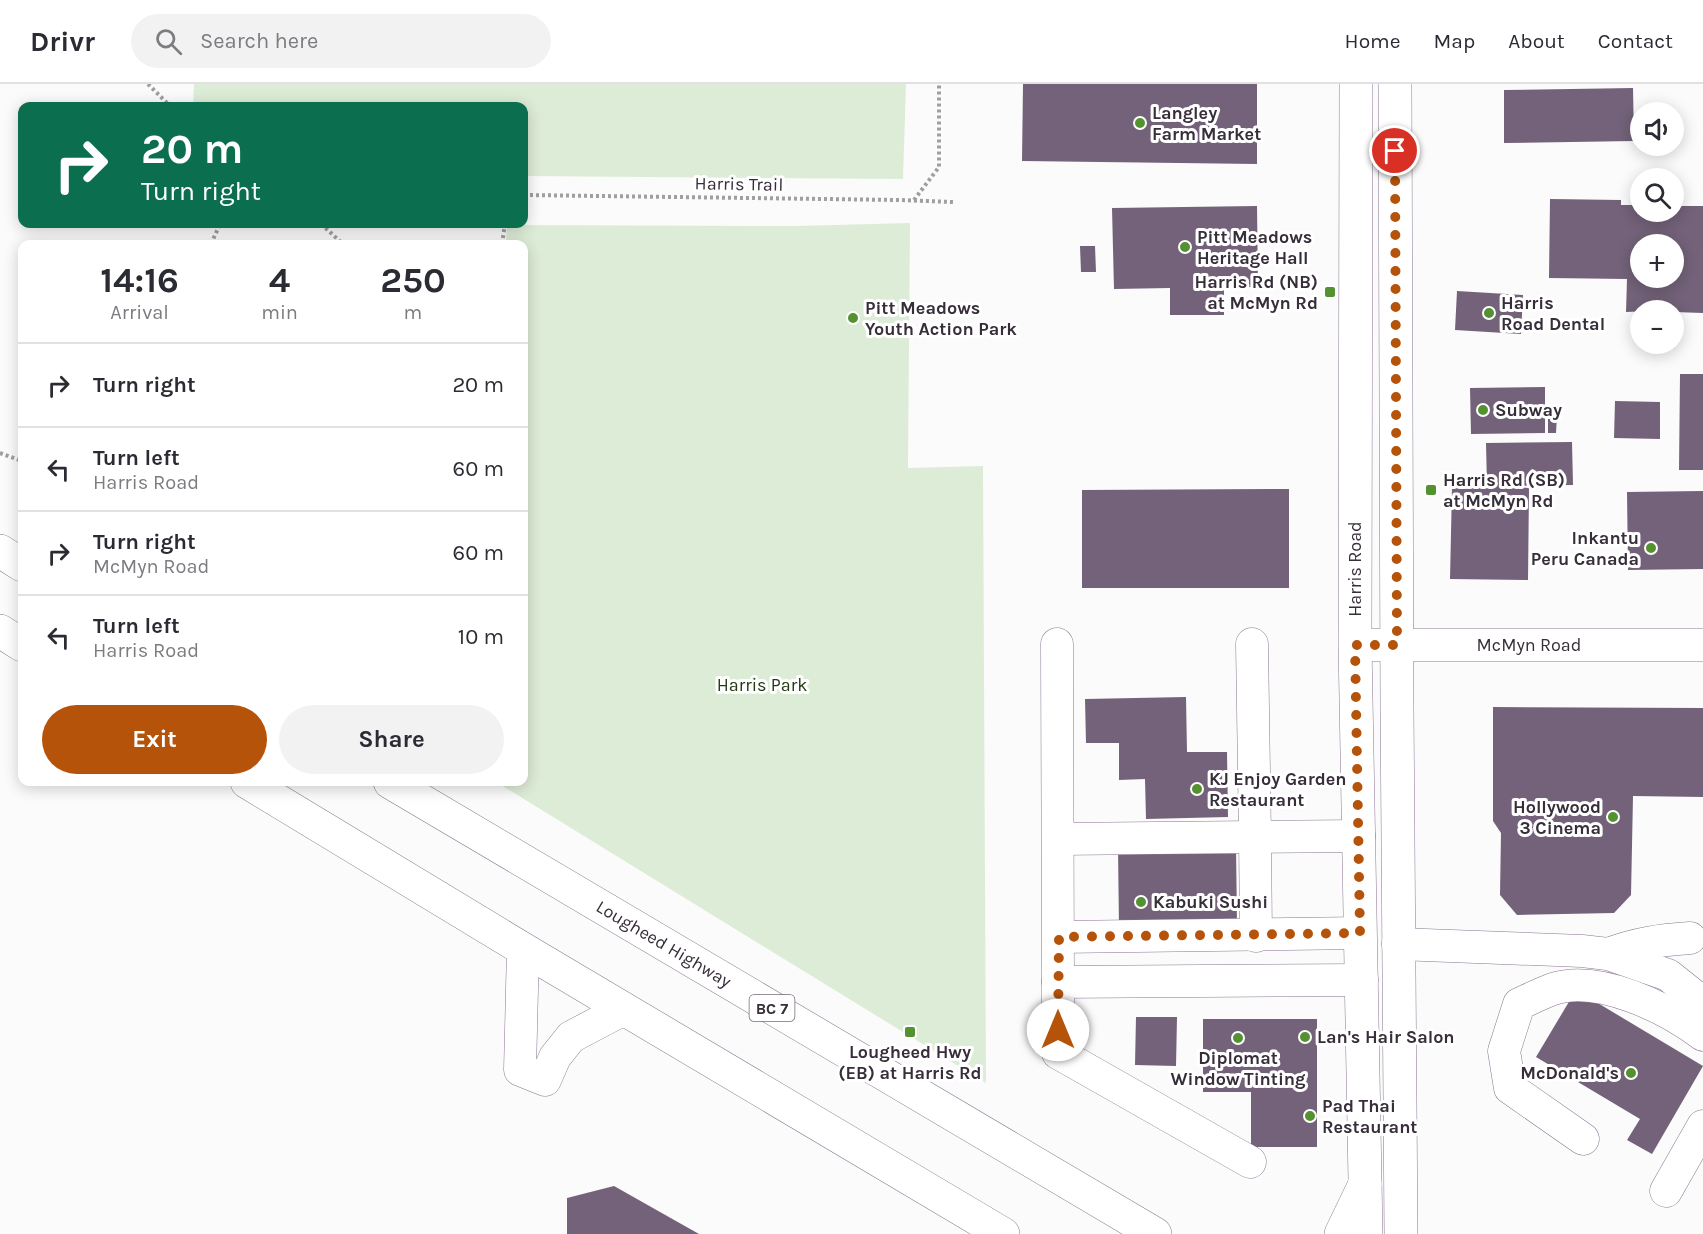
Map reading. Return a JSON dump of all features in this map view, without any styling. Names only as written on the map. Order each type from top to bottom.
[{"type":"main road","name":"Harris Road","points":[[1356,84],[1355,645],[1366,1234]]},
{"type":"main road","points":[[1395,84],[1401,1234]]},
{"type":"main road","points":[[0,551],[18,562]]},
{"type":"main road","points":[[0,631],[18,642]]},
{"type":"main road","points":[[255,786],[624,1010],[1003,1234]]},
{"type":"main road","name":"Lougheed Highway","points":[[397,786],[1155,1234]]},
{"type":"main road","points":[[1341,1234],[1365,1185]]},
{"type":"street","points":[[1057,644],[1058,1053],[1250,1162]]},
{"type":"street","points":[[1252,644],[1256,936]]},
{"type":"street","name":"McMyn Road","points":[[1355,645],[1703,645]]},
{"type":"street","points":[[1058,839],[1359,836]]},
{"type":"street","points":[[1059,937],[1360,933]]},
{"type":"street","points":[[1608,954],[1644,942],[1690,938]]},
{"type":"street","points":[[1398,944],[1608,954],[1668,975],[1703,1003]]},
{"type":"street","points":[[523,949],[533,1075],[555,1057],[571,1037],[624,1010]]},
{"type":"street","points":[[1058,982],[1362,980]]},
{"type":"street","points":[[1583,1139],[1510,1089],[1504,1051],[1519,1004],[1555,988],[1590,985],[1632,995],[1703,1035]]},
{"type":"street","points":[[1666,1191],[1703,1126]]},
{"type":"path","points":[[148,84],[166,102]]},
{"type":"path","points":[[914,200],[939,167],[939,84]]},
{"type":"path","name":"Harris Trail","points":[[528,195],[953,202]]},
{"type":"path","points":[[325,228],[339,240]]},
{"type":"path","points":[[0,453],[18,460]]},
{"type":"green space","points":[[194,84],[906,84],[903,179],[528,176],[528,102],[193,102]]},
{"type":"green space","name":"Harris Park","points":[[910,223],[908,468],[983,466],[986,1083],[503,786],[528,786],[528,240],[506,240],[507,228],[528,228],[528,225],[796,226]]},
{"type":"building","name":"Langley Farm Market","points":[[1023,84],[1257,84],[1257,164],[1022,161]]},
{"type":"building","points":[[1633,88],[1633,102],[1630,102],[1630,141],[1504,143],[1504,90]]},
{"type":"building","points":[[1550,199],[1621,200],[1621,205],[1630,205],[1630,222],[1684,222],[1684,206],[1703,206],[1703,313],[1684,312],[1684,300],[1630,300],[1630,312],[1626,312],[1627,279],[1549,278]]},
{"type":"building","name":"Pitt Meadows Heritage Hall","points":[[1257,206],[1258,287],[1224,287],[1224,315],[1170,315],[1170,288],[1114,289],[1112,208]]},
{"type":"building","points":[[1080,246],[1095,246],[1096,272],[1081,272]]},
{"type":"building","name":"Harris Road Dental","points":[[1457,291],[1523,295],[1521,334],[1455,330]]},
{"type":"building","points":[[1680,374],[1703,374],[1703,470],[1679,470]]},
{"type":"building","points":[[1545,387],[1545,433],[1471,434],[1470,388]]},
{"type":"building","points":[[1615,401],[1660,402],[1660,439],[1614,438]]},
{"type":"building","points":[[1548,415],[1557,415],[1556,433],[1548,433]]},
{"type":"building","points":[[1572,442],[1573,485],[1496,486],[1529,488],[1528,580],[1450,579],[1452,487],[1487,487],[1486,443]]},
{"type":"building","points":[[1289,489],[1289,588],[1082,588],[1082,490]]},
{"type":"building","points":[[1703,491],[1703,569],[1628,570],[1627,492]]},
{"type":"building","points":[[1186,697],[1187,752],[1227,752],[1228,817],[1146,819],[1145,779],[1119,780],[1119,743],[1086,743],[1085,699]]},
{"type":"building","points":[[1493,707],[1703,708],[1703,797],[1633,796],[1631,895],[1614,913],[1517,915],[1500,895],[1501,833],[1493,821]]},
{"type":"building","points":[[1236,846],[1237,926],[1119,928],[1118,848]]},
{"type":"building","name":"McDonald's","points":[[1576,990],[1703,1066],[1652,1154],[1627,1140],[1640,1119],[1536,1057]]},
{"type":"building","points":[[1136,1017],[1177,1017],[1176,1066],[1135,1065]]},
{"type":"building","points":[[1203,1019],[1317,1019],[1317,1147],[1251,1147],[1251,1092],[1203,1092]]},
{"type":"building","points":[[614,1186],[699,1234],[567,1234],[567,1198]]},
{"type":"place","name":"Langley Farm Market","points":[[1140,123]]},
{"type":"place","name":"Pitt Meadows Heritage Hall","points":[[1185,247]]},
{"type":"place","name":"Harris Rd (NB) at McMyn Rd","points":[[1330,292]]},
{"type":"place","name":"Harris Road Dental","points":[[1489,313]]},
{"type":"place","name":"Pitt Meadows Youth Action Park","points":[[853,318]]},
{"type":"place","name":"Subway","points":[[1483,410]]},
{"type":"place","name":"Harris Rd (SB) at McMyn Rd","points":[[1431,490]]},
{"type":"place","name":"Inkantu Peru Canada","points":[[1651,548]]},
{"type":"place","name":"KJ Enjoy Garden Restaurant","points":[[1197,789]]},
{"type":"place","name":"Hollywood 3 Cinema","points":[[1613,817]]},
{"type":"place","name":"Kabuki Sushi","points":[[1141,902]]},
{"type":"place","name":"Lougheed Hwy (EB) at Harris Rd","points":[[910,1032]]},
{"type":"place","name":"Lan's Hair Salon","points":[[1305,1037]]},
{"type":"place","name":"Diplomat Window Tinting","points":[[1238,1038]]},
{"type":"place","name":"McDonald's","points":[[1631,1073]]},
{"type":"place","name":"Pad Thai Restaurant","points":[[1310,1116]]},
{"type":"route","points":[[1058,1030],[1059,937],[1360,933],[1355,645],[1397,645],[1395,151]]}]
